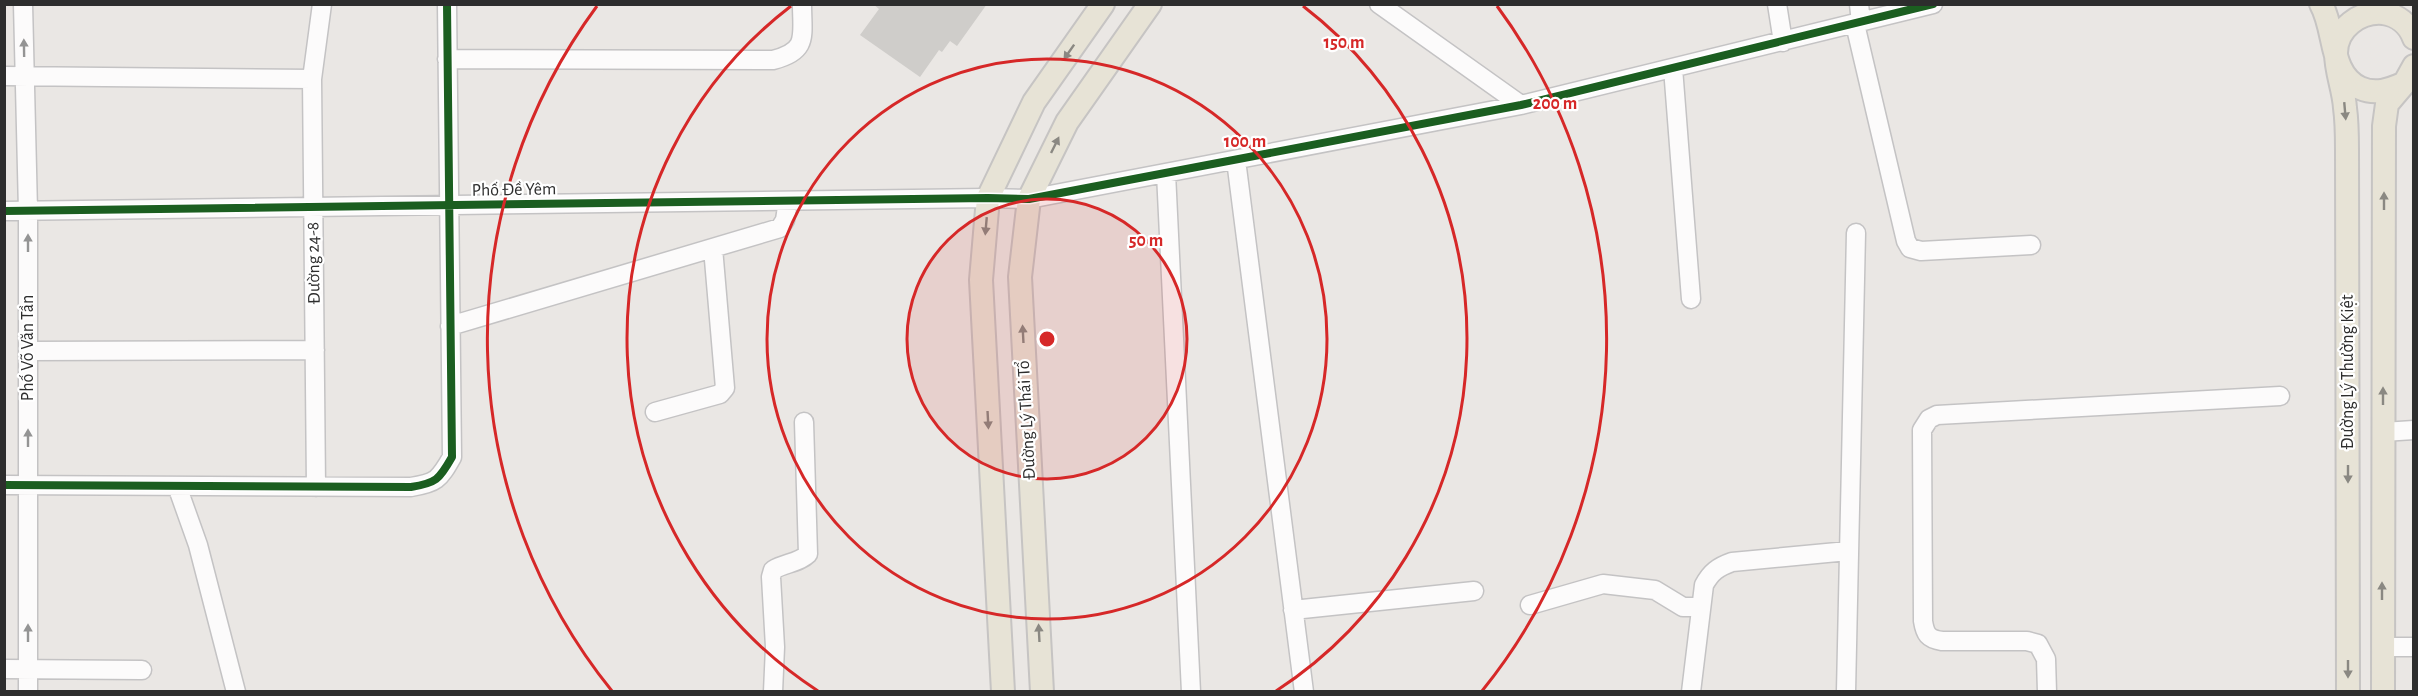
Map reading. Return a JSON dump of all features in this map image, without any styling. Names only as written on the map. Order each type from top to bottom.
[{"type":"main road","points":[[1003,692],[981,280],[988,198],[1034,102],[1103,4]]},
{"type":"main road","name":"Đường Lý Thái Tổ","points":[[1042,692],[1020,277],[1029,199],[1066,122],[1150,4]]},
{"type":"main road","points":[[2321,4],[2342,72],[2355,86],[2367,91],[2380,92],[2410,77]]},
{"type":"main road","points":[[2368,4],[2404,21],[2414,38]]},
{"type":"main road","points":[[2336,53],[2345,28],[2355,19],[2367,14],[2404,21]]},
{"type":"main road","name":"Đường Lý Thường Kiệt","points":[[2336,53],[2345,107],[2347,150],[2348,692]]},
{"type":"main road","name":"Đường Lý Thường Kiệt","points":[[2383,692],[2384,126],[2387,104],[2410,77]]},
{"type":"street","name":"Phố Võ Văn Tần","points":[[23,4],[28,211],[28,692]]},
{"type":"street","name":"Đường 24-8","points":[[316,486],[312,79],[322,4]]},
{"type":"street","points":[[4,485],[411,487],[432,484],[444,472],[452,457],[447,4]]},
{"type":"street","points":[[447,59],[773,60],[791,56],[799,49],[802,35],[802,4]]},
{"type":"street","points":[[1378,4],[1521,105]]},
{"type":"street","points":[[1777,4],[1783,42]]},
{"type":"street","name":"Phố Đề Yêm","points":[[4,211],[1029,199],[1521,105],[1783,42],[1858,17],[1933,4]]},
{"type":"street","points":[[1858,17],[1906,241],[1910,248],[1922,251],[2031,245]]},
{"type":"street","points":[[1673,68],[1691,299]]},
{"type":"street","points":[[4,76],[312,79]]},
{"type":"street","points":[[1236,159],[1304,692]]},
{"type":"street","points":[[1166,173],[1191,692]]},
{"type":"street","points":[[450,326],[780,228],[785,220],[788,201]]},
{"type":"street","points":[[1846,692],[1856,233]]},
{"type":"street","points":[[655,411],[720,394],[725,388],[713,248]]},
{"type":"street","points":[[28,351],[315,350]]},
{"type":"street","points":[[2047,692],[2046,659],[2038,644],[2027,640],[1942,642],[1931,640],[1925,634],[1922,466],[1922,430],[1925,423],[1937,415],[2280,396]]},
{"type":"street","points":[[773,692],[775,647],[771,577],[773,570],[782,564],[803,560],[808,554],[804,422]]},
{"type":"street","points":[[2383,432],[2414,430]]},
{"type":"street","points":[[177,486],[198,545],[236,692]]},
{"type":"street","points":[[1691,692],[1704,585],[1710,574],[1720,566],[1732,562],[1848,551]]},
{"type":"street","points":[[1530,605],[1603,584],[1655,590],[1683,607],[1701,607]]},
{"type":"street","points":[[1293,610],[1474,591]]},
{"type":"street","points":[[2382,647],[2414,647]]},
{"type":"street","points":[[4,669],[142,670]]},
{"type":"building","points":[[873,4],[987,4],[957,46],[950,41],[942,52],[939,50],[920,77],[860,35],[879,9]]},
{"type":"cycle path","points":[[4,485],[411,487],[432,482],[440,476],[452,457],[447,4]]},
{"type":"cycle path","points":[[4,211],[1029,199],[1521,105],[1933,4]]}]
